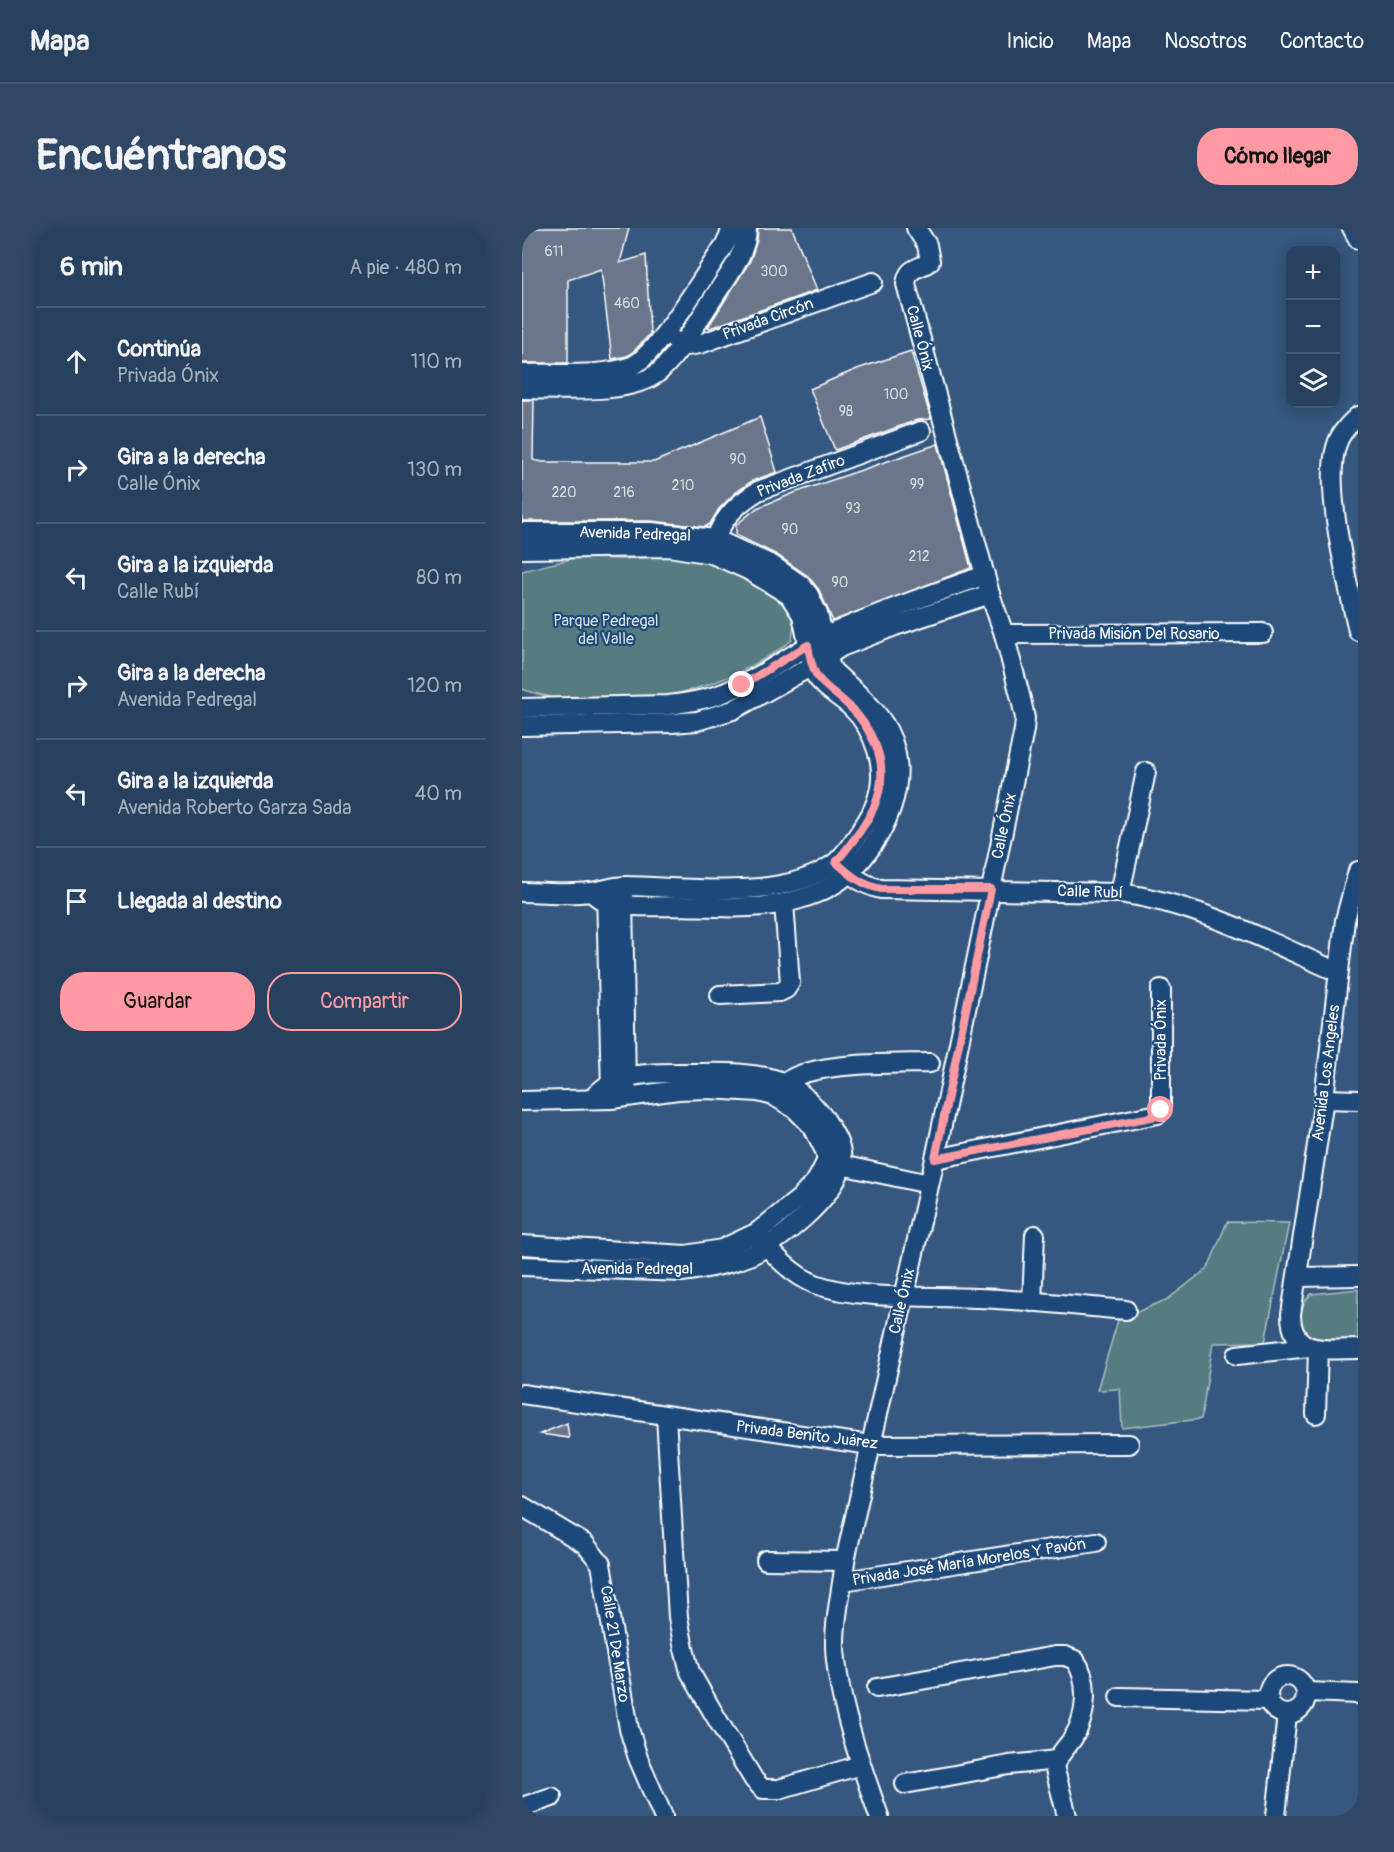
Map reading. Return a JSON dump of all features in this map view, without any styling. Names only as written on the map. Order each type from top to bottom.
[{"type":"street","points":[[522,374],[616,370],[640,361],[664,335],[724,246],[731,228]]},
{"type":"street","points":[[522,389],[614,388],[637,384],[659,371],[682,345],[738,260],[747,238],[747,228]]},
{"type":"street","name":"Calle Ónix","points":[[879,1816],[861,1765],[838,1675],[836,1619],[845,1562],[935,1159],[1026,718],[906,284],[907,276],[913,268],[926,264],[930,261],[931,256],[916,228]]},
{"type":"street","points":[[1352,228],[1358,239]]},
{"type":"street","name":"Privada Circón","points":[[682,345],[700,344],[873,282]]},
{"type":"street","points":[[664,335],[682,345]]},
{"type":"street","points":[[1358,416],[1340,437],[1336,447],[1334,469],[1337,524],[1343,566],[1358,631]]},
{"type":"street","name":"Privada Zafiro","points":[[713,547],[730,512],[741,501],[758,491],[921,431]]},
{"type":"street","name":"Avenida Pedregal","points":[[610,895],[765,888],[793,883],[819,872],[843,867],[880,833],[889,816],[898,782],[898,760],[892,738],[874,708],[834,671],[789,595],[713,547],[674,533],[531,532],[522,548],[713,547]]},
{"type":"street","points":[[523,706],[669,705],[718,695],[820,646],[867,618],[985,575]]},
{"type":"street","points":[[820,646],[841,647],[869,635],[990,594]]},
{"type":"street","name":"Privada Misión Del Rosario","points":[[1004,634],[1263,633]]},
{"type":"street","points":[[522,726],[697,721],[733,710],[812,666],[820,646]]},
{"type":"street","name":"Avenida Pedregal","points":[[610,895],[700,907],[759,906],[784,903],[819,892],[834,884],[855,839],[870,816],[880,792],[881,772],[878,752],[866,726],[852,708],[820,681],[812,666]]},
{"type":"street","points":[[523,706],[544,727]]},
{"type":"street","points":[[1120,893],[1146,772]]},
{"type":"street","name":"Calle Rubí","points":[[843,867],[869,886],[881,889],[991,889],[1120,893],[1148,897],[1206,914],[1338,972]]},
{"type":"street","name":"Avenida Los Angeles","points":[[1314,1348],[1300,1341],[1294,1334],[1291,1324],[1324,1100],[1338,972],[1352,919],[1358,871]]},
{"type":"street","points":[[522,892],[610,895],[619,1089],[591,1099],[522,1101]]},
{"type":"street","points":[[720,995],[780,992],[786,989],[790,983],[784,903]]},
{"type":"street","name":"Privada Ónix","points":[[935,1159],[1158,1114],[1161,1108],[1161,989]]},
{"type":"street","points":[[778,1089],[807,1073],[849,1065],[930,1063]]},
{"type":"street","name":"Avenida Pedregal","points":[[522,1245],[686,1255],[722,1250],[786,1233],[816,1205],[836,1179],[841,1165],[840,1147],[831,1129],[807,1100],[778,1089],[619,1089]]},
{"type":"street","name":"Avenida Pedregal","points":[[522,1266],[682,1272],[707,1269],[751,1255],[761,1240],[816,1181],[826,1162],[824,1145],[813,1126],[778,1089]]},
{"type":"street","points":[[1324,1100],[1358,1100]]},
{"type":"street","points":[[841,1165],[929,1184]]},
{"type":"street","points":[[1032,1302],[1035,1235]]},
{"type":"street","points":[[761,1240],[790,1269],[814,1283],[853,1292],[979,1298],[1126,1310]]},
{"type":"street","points":[[1298,1277],[1358,1276]]},
{"type":"street","points":[[1314,1348],[1316,1414]]},
{"type":"street","points":[[1237,1355],[1314,1348],[1358,1349]]},
{"type":"street","name":"Privada Benito Juárez","points":[[522,1394],[870,1445],[1129,1444]]},
{"type":"street","points":[[666,1416],[678,1617],[690,1672],[754,1780],[763,1789],[779,1789],[861,1765]]},
{"type":"street","name":"Calle 21 De Marzo","points":[[522,1506],[585,1544],[601,1564],[628,1729],[663,1816]]},
{"type":"street","name":"Privada José María Morelos Y Pavón","points":[[843,1581],[1096,1542]]},
{"type":"street","points":[[765,1560],[845,1562]]},
{"type":"street","points":[[877,1688],[1055,1656],[1065,1656],[1076,1660],[1083,1673],[1083,1711],[1075,1736],[1054,1766],[1067,1816]]},
{"type":"street","points":[[1287,1675],[1302,1682],[1307,1692],[1302,1708],[1293,1714],[1275,1710],[1269,1700],[1269,1689],[1272,1683],[1287,1675]]},
{"type":"street","points":[[1307,1692],[1358,1694]]},
{"type":"street","points":[[1119,1697],[1269,1700]]},
{"type":"street","points":[[1276,1816],[1287,1714]]},
{"type":"street","points":[[905,1784],[1009,1765],[1057,1760]]},
{"type":"street","points":[[522,1807],[552,1797]]},
{"type":"green space","name":"Parque Pedregal del Valle","points":[[673,556],[716,564],[785,604],[794,624],[792,640],[764,659],[732,675],[698,688],[663,697],[627,702],[590,702],[555,698],[522,689],[522,571],[579,557],[620,559]]},
{"type":"green space","points":[[1227,1222],[1289,1223],[1265,1342],[1213,1343],[1201,1419],[1122,1428],[1120,1389],[1097,1390],[1118,1320],[1168,1299],[1208,1268]]},
{"type":"green space","points":[[1358,1289],[1358,1341],[1323,1340],[1307,1336],[1300,1324],[1299,1314],[1302,1305],[1311,1294]]},
{"type":"building","points":[[522,228],[629,228],[620,263],[646,255],[650,334],[635,350],[627,356],[612,359],[601,269],[568,280],[568,363],[522,363]]},
{"type":"building","points":[[758,228],[792,228],[817,290],[710,328],[708,327],[750,261],[757,240]]},
{"type":"building","points":[[911,351],[931,419],[917,420],[835,450],[810,389],[857,369]]},
{"type":"building","points":[[522,400],[534,400],[533,460],[543,462],[654,462],[760,417],[777,472],[752,481],[735,493],[705,527],[651,521],[522,521]]},
{"type":"building","points":[[938,444],[971,568],[833,621],[819,590],[808,576],[777,555],[736,535],[736,525],[757,508],[794,493]]},
{"type":"building","points":[[567,1423],[569,1438],[540,1434]]},
{"type":"route","points":[[742,685],[808,645],[814,674],[852,708],[866,726],[878,752],[881,772],[880,792],[870,816],[836,862],[849,873],[869,886],[881,889],[991,889],[935,1159],[1156,1116],[1161,1110]]}]
